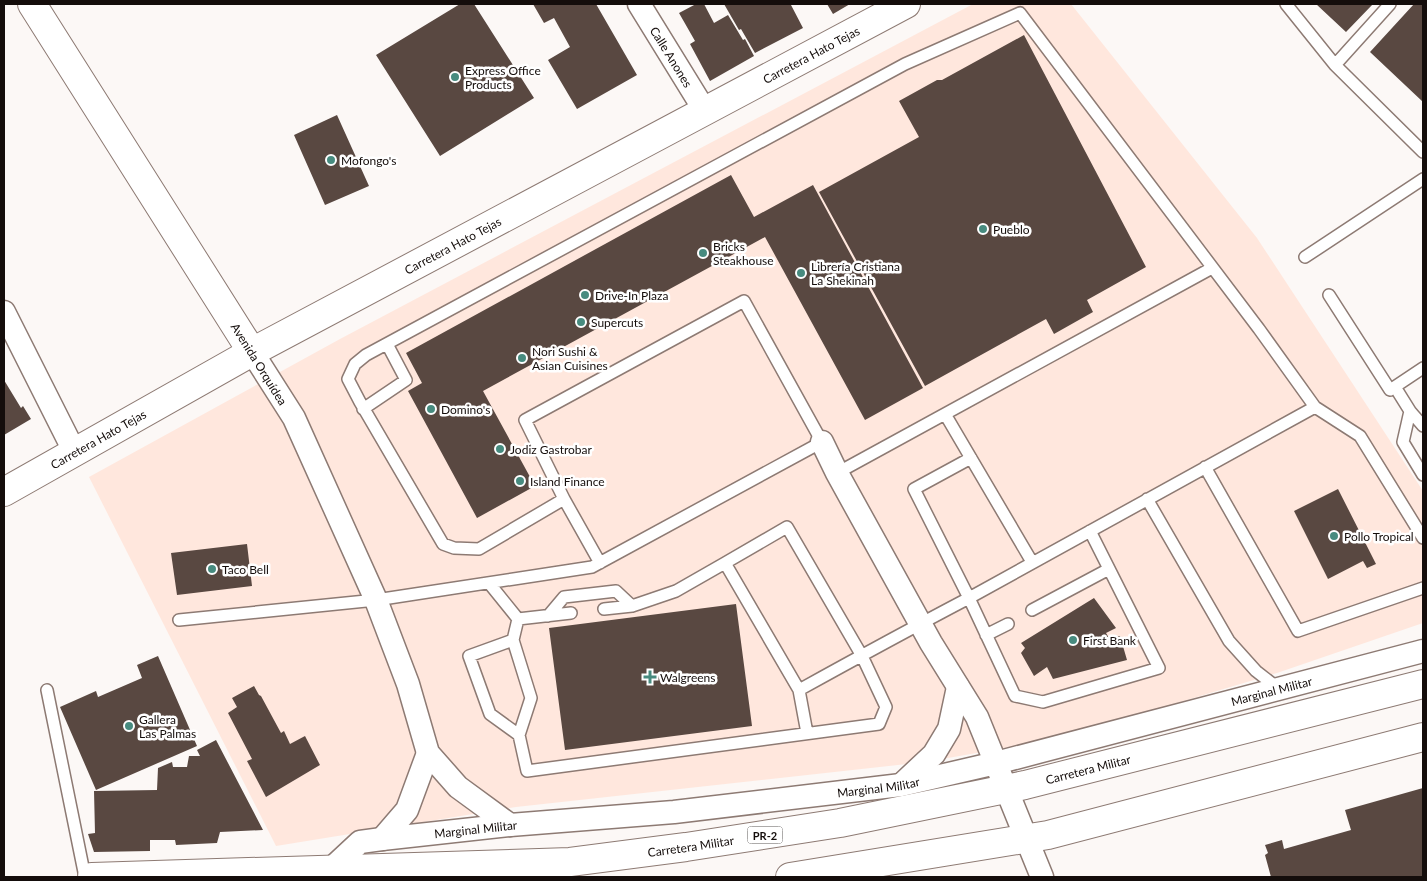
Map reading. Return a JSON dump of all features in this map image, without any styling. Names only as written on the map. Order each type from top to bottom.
[{"type":"main road","name":"Avenida Orquídea","points":[[32,4],[252,352]]},
{"type":"main road","name":"Carretera Hato Tejas","points":[[4,492],[252,352],[705,111],[894,7]]},
{"type":"main road","name":"Carretera Militar","points":[[92,877],[570,862],[686,847],[840,823],[1006,789],[1423,684]]},
{"type":"main road","points":[[790,877],[1026,839],[1058,832],[1423,737]]},
{"type":"street","name":"Calle Anones","points":[[639,4],[705,111]]},
{"type":"street","points":[[4,312],[74,451]]},
{"type":"street","name":"Avenida Orquídea","points":[[252,352],[294,418],[376,600],[408,684],[428,753]]},
{"type":"street","points":[[822,442],[920,624],[977,717],[1042,877]]},
{"type":"street","name":"Marginal Militar","points":[[331,869],[360,842],[510,825],[674,812],[901,785],[996,763],[1423,651]]},
{"type":"street","points":[[901,785],[934,754],[948,730],[958,687]]},
{"type":"street","points":[[382,839],[407,810],[428,753],[458,788],[510,825]]},
{"type":"lane","points":[[1286,4],[1335,65],[1423,152]]},
{"type":"lane","points":[[1335,65],[1390,4]]},
{"type":"lane","points":[[564,499],[479,549],[454,548],[443,544],[363,409],[348,379],[355,364],[366,355],[905,64],[1020,13],[1259,329],[1315,407],[1360,436],[1423,538]]},
{"type":"lane","points":[[1305,258],[1423,179]]},
{"type":"lane","points":[[837,473],[1212,268]]},
{"type":"lane","points":[[1329,295],[1390,390],[1423,368]]},
{"type":"lane","points":[[180,620],[376,600],[592,567],[600,563],[822,442],[744,302],[526,420],[564,499],[600,563]]},
{"type":"lane","points":[[363,409],[406,380],[387,344]]},
{"type":"lane","points":[[1395,387],[1423,426]]},
{"type":"lane","points":[[799,690],[1315,407]]},
{"type":"lane","points":[[1410,410],[1404,442],[1423,475]]},
{"type":"lane","points":[[945,414],[1032,562]]},
{"type":"lane","points":[[971,458],[914,489],[1016,696],[1043,702],[1159,668],[1090,531]]},
{"type":"lane","points":[[1205,467],[1298,631],[1423,588]]},
{"type":"lane","points":[[1147,499],[1230,641],[1256,671],[1279,689]]},
{"type":"lane","points":[[518,619],[513,640],[531,698],[519,735],[527,771],[879,724],[886,707],[862,656],[787,527],[676,591],[632,606],[604,609]]},
{"type":"lane","points":[[725,563],[799,690],[807,733]]},
{"type":"lane","points":[[1032,610],[1108,569]]},
{"type":"lane","points":[[489,583],[518,619]]},
{"type":"lane","points":[[548,616],[564,597],[616,591],[632,606]]},
{"type":"lane","points":[[518,619],[571,613]]},
{"type":"lane","points":[[986,635],[1008,624]]},
{"type":"lane","points":[[513,640],[469,656],[490,714],[519,735]]},
{"type":"lane","points":[[47,690],[85,877]]},
{"type":"shaded area","name":"Drive-In Plaza","points":[[973,4],[1071,4],[1257,238],[1423,491],[1423,623],[1277,673],[1057,739],[925,762],[516,807],[276,846],[89,477],[340,339]]},
{"type":"building","name":"Express Office Products","points":[[460,4],[474,4],[534,98],[440,156],[376,55]]},
{"type":"building","points":[[533,4],[596,4],[637,75],[577,109],[548,60],[570,47],[554,18],[544,23]]},
{"type":"building","points":[[696,4],[704,4],[714,23],[728,15],[743,40],[745,39],[754,56],[710,81],[690,44],[695,41],[679,13]]},
{"type":"building","points":[[724,4],[791,5],[803,28],[755,53]]},
{"type":"building","points":[[827,4],[850,4],[833,14]]},
{"type":"building","points":[[1316,4],[1373,4],[1346,32]]},
{"type":"building","points":[[1414,4],[1423,4],[1423,102],[1370,52]]},
{"type":"building","name":"Pueblo","points":[[1024,35],[1146,267],[1087,300],[1093,312],[1054,334],[1046,319],[925,386],[819,192],[919,137],[899,101],[937,80],[942,80]]},
{"type":"building","name":"Mofongo's","points":[[337,115],[369,186],[325,205],[294,135]]},
{"type":"building","name":"Drive-In Plaza","points":[[731,175],[754,217],[813,185],[923,388],[865,420],[765,237],[483,391],[535,486],[477,518],[408,391],[422,383],[406,353]]},
{"type":"building","points":[[4,380],[21,408],[23,406],[31,419],[4,435]]},
{"type":"building","name":"Pollo Tropical","points":[[1338,489],[1376,564],[1367,568],[1363,561],[1328,579],[1294,511]]},
{"type":"building","name":"Taco Bell","points":[[247,544],[252,586],[177,595],[171,553]]},
{"type":"building","name":"First Bank","points":[[1094,598],[1116,628],[1106,633],[1109,638],[1120,636],[1127,660],[1053,679],[1047,667],[1034,676],[1021,653],[1025,648],[1021,643]]},
{"type":"building","name":"Walgreens","points":[[736,604],[752,726],[565,750],[549,628]]},
{"type":"building","name":"Gallera Las Palmas","points":[[158,656],[197,746],[96,790],[60,707],[96,691],[98,697],[142,678],[137,665]]},
{"type":"building","points":[[254,686],[281,733],[284,731],[290,744],[305,736],[320,765],[266,797],[247,761],[252,759],[228,713],[237,707],[232,698]]},
{"type":"building","points":[[216,740],[263,830],[220,832],[217,843],[176,845],[175,840],[150,840],[150,851],[94,852],[88,834],[95,833],[94,791],[157,790],[158,768],[172,762],[173,767],[187,767],[189,756],[200,756],[197,750]]},
{"type":"building","points":[[1423,788],[1423,877],[1271,877],[1265,855],[1268,853],[1265,845],[1282,840],[1284,849],[1351,830],[1345,810]]},
{"type":"place","name":"Express Office Products","points":[[455,77]]},
{"type":"place","name":"Mofongo's","points":[[331,160]]},
{"type":"place","name":"Pueblo","points":[[983,229]]},
{"type":"place","name":"Bricks Steakhouse","points":[[703,253]]},
{"type":"place","name":"Librería Cristiana La Shekinah","points":[[801,273]]},
{"type":"place","name":"Drive-In Plaza","points":[[585,295]]},
{"type":"place","name":"Supercuts","points":[[581,322]]},
{"type":"place","name":"Nori Sushi & Asian Cuisines","points":[[522,358]]},
{"type":"place","name":"Domino's","points":[[431,409]]},
{"type":"place","name":"Jodiz Gastrobar","points":[[500,449]]},
{"type":"place","name":"Island Finance","points":[[520,481]]},
{"type":"place","name":"Pollo Tropical","points":[[1334,536]]},
{"type":"place","name":"Taco Bell","points":[[212,569]]},
{"type":"place","name":"First Bank","points":[[1073,640]]},
{"type":"place","name":"Walgreens","points":[[650,677]]},
{"type":"place","name":"Gallera Las Palmas","points":[[129,726]]}]
